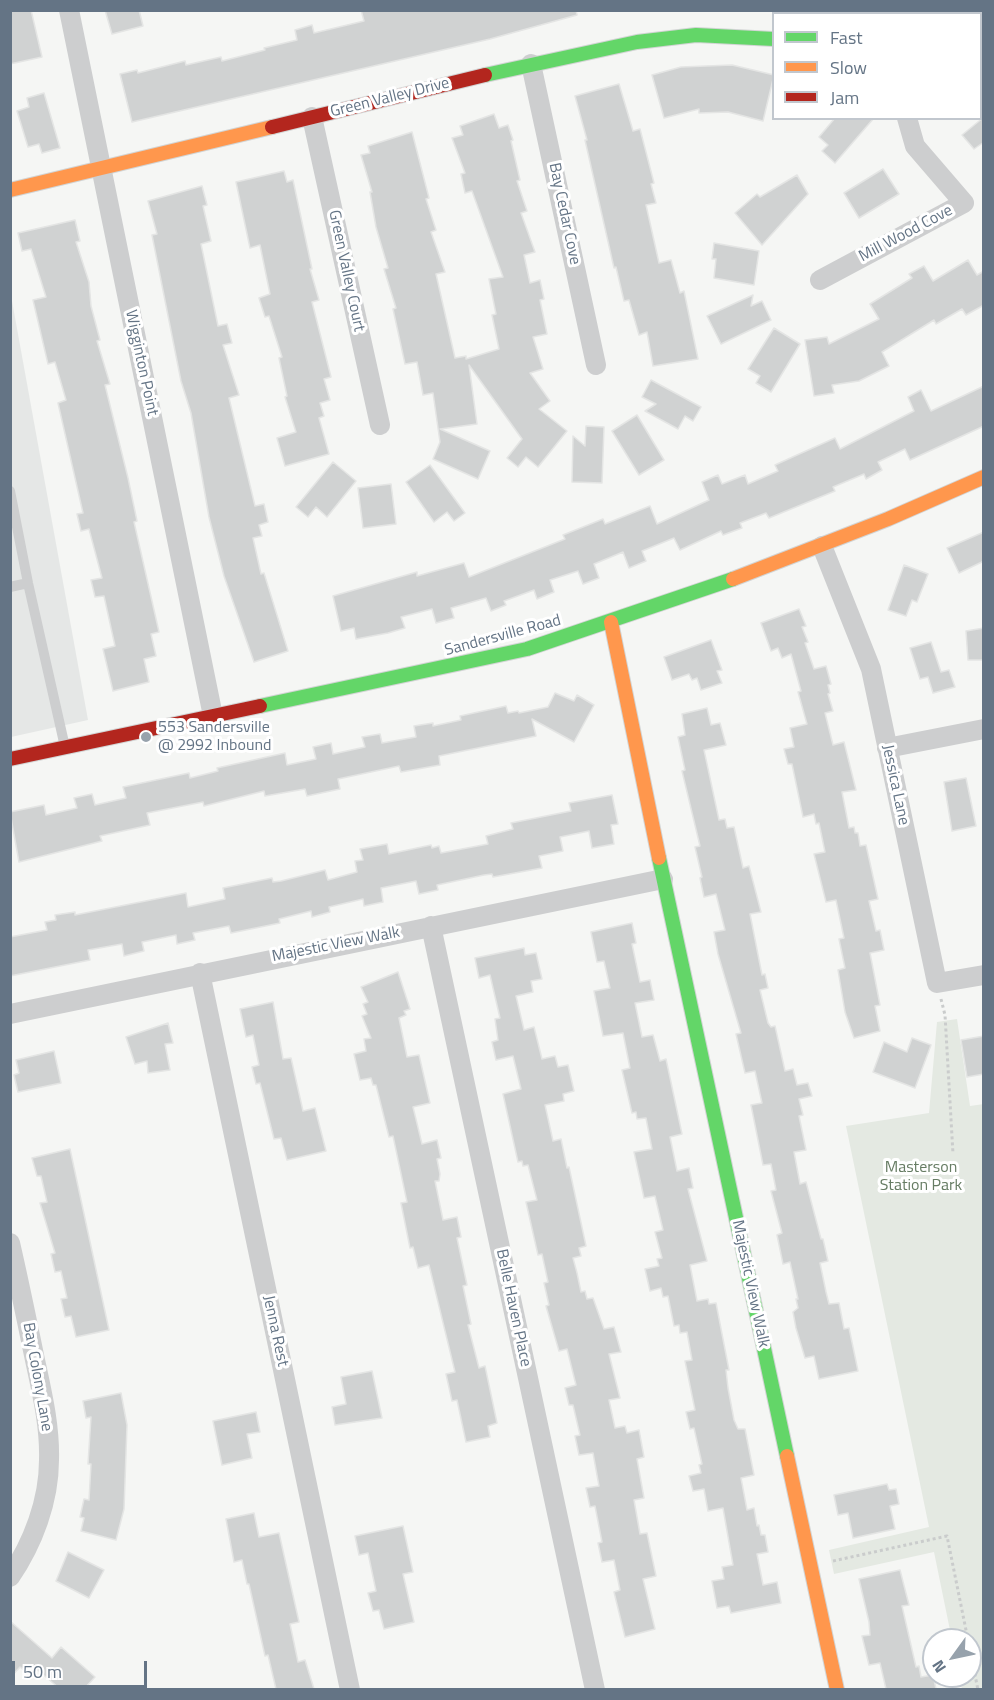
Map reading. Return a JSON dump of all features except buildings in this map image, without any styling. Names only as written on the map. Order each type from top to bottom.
[{"type":"street","name":"Wigginton Point","points":[[69,10],[213,716]]},
{"type":"street","name":"Green Valley Drive","points":[[10,190],[531,64],[672,36],[772,39]]},
{"type":"street","name":"Bay Cedar Cove","points":[[531,64],[596,365]]},
{"type":"street","name":"Green Valley Court","points":[[312,117],[380,425]]},
{"type":"street","name":"Mill Wood Cove","points":[[820,280],[964,203],[915,146],[908,120]]},
{"type":"street","name":"Sandersville Road","points":[[10,759],[527,649],[611,622],[822,546],[984,477]]},
{"type":"street","name":"Jessica Lane","points":[[822,546],[871,669],[937,983]]},
{"type":"street","name":"Majestic View Walk","points":[[611,622],[663,879],[837,1689]]},
{"type":"street","points":[[887,748],[984,729]]},
{"type":"street","name":"Majestic View Walk","points":[[10,1014],[663,879]]},
{"type":"street","name":"Belle Haven Place","points":[[431,926],[595,1689]]},
{"type":"street","name":"Jenna Rest","points":[[200,973],[350,1689]]},
{"type":"street","points":[[937,983],[984,975]]},
{"type":"street","name":"Bay Colony Lane","points":[[10,1243],[46,1412],[49,1460],[46,1492],[35,1530],[23,1558],[10,1577]]},
{"type":"lane","points":[[10,491],[65,747]]},
{"type":"lane","points":[[10,587],[28,583]]},
{"type":"path","points":[[937,983],[945,1015],[952,1154]]},
{"type":"path","points":[[811,1565],[947,1536],[966,1628]]},
{"type":"shaded area","points":[[10,290],[88,720],[11,737],[10,737]]},
{"type":"green space","name":"Masterson Station Park","points":[[957,1019],[970,1106],[984,1104],[983,1690],[962,1688],[982,1688],[982,1628],[950,1628],[934,1552],[834,1574],[829,1550],[929,1527],[846,1126],[929,1113],[937,1022]]},
{"type":"traffic: fast","points":[[485,75],[637,42],[696,35],[772,39]]},
{"type":"traffic: fast","points":[[260,706],[527,649],[733,579]]},
{"type":"traffic: fast","points":[[659,858],[787,1456]]},
{"type":"traffic: slow","points":[[10,190],[272,127]]},
{"type":"traffic: slow","points":[[733,579],[888,519],[984,477]]},
{"type":"traffic: slow","points":[[611,622],[659,858]]},
{"type":"traffic: slow","points":[[787,1456],[837,1690]]},
{"type":"traffic: jam","points":[[272,127],[485,75]]},
{"type":"traffic: jam","points":[[10,759],[260,706]]},
{"type":"place","name":"553 Sandersville @ 2992 Inbound","points":[[146,737]]}]
